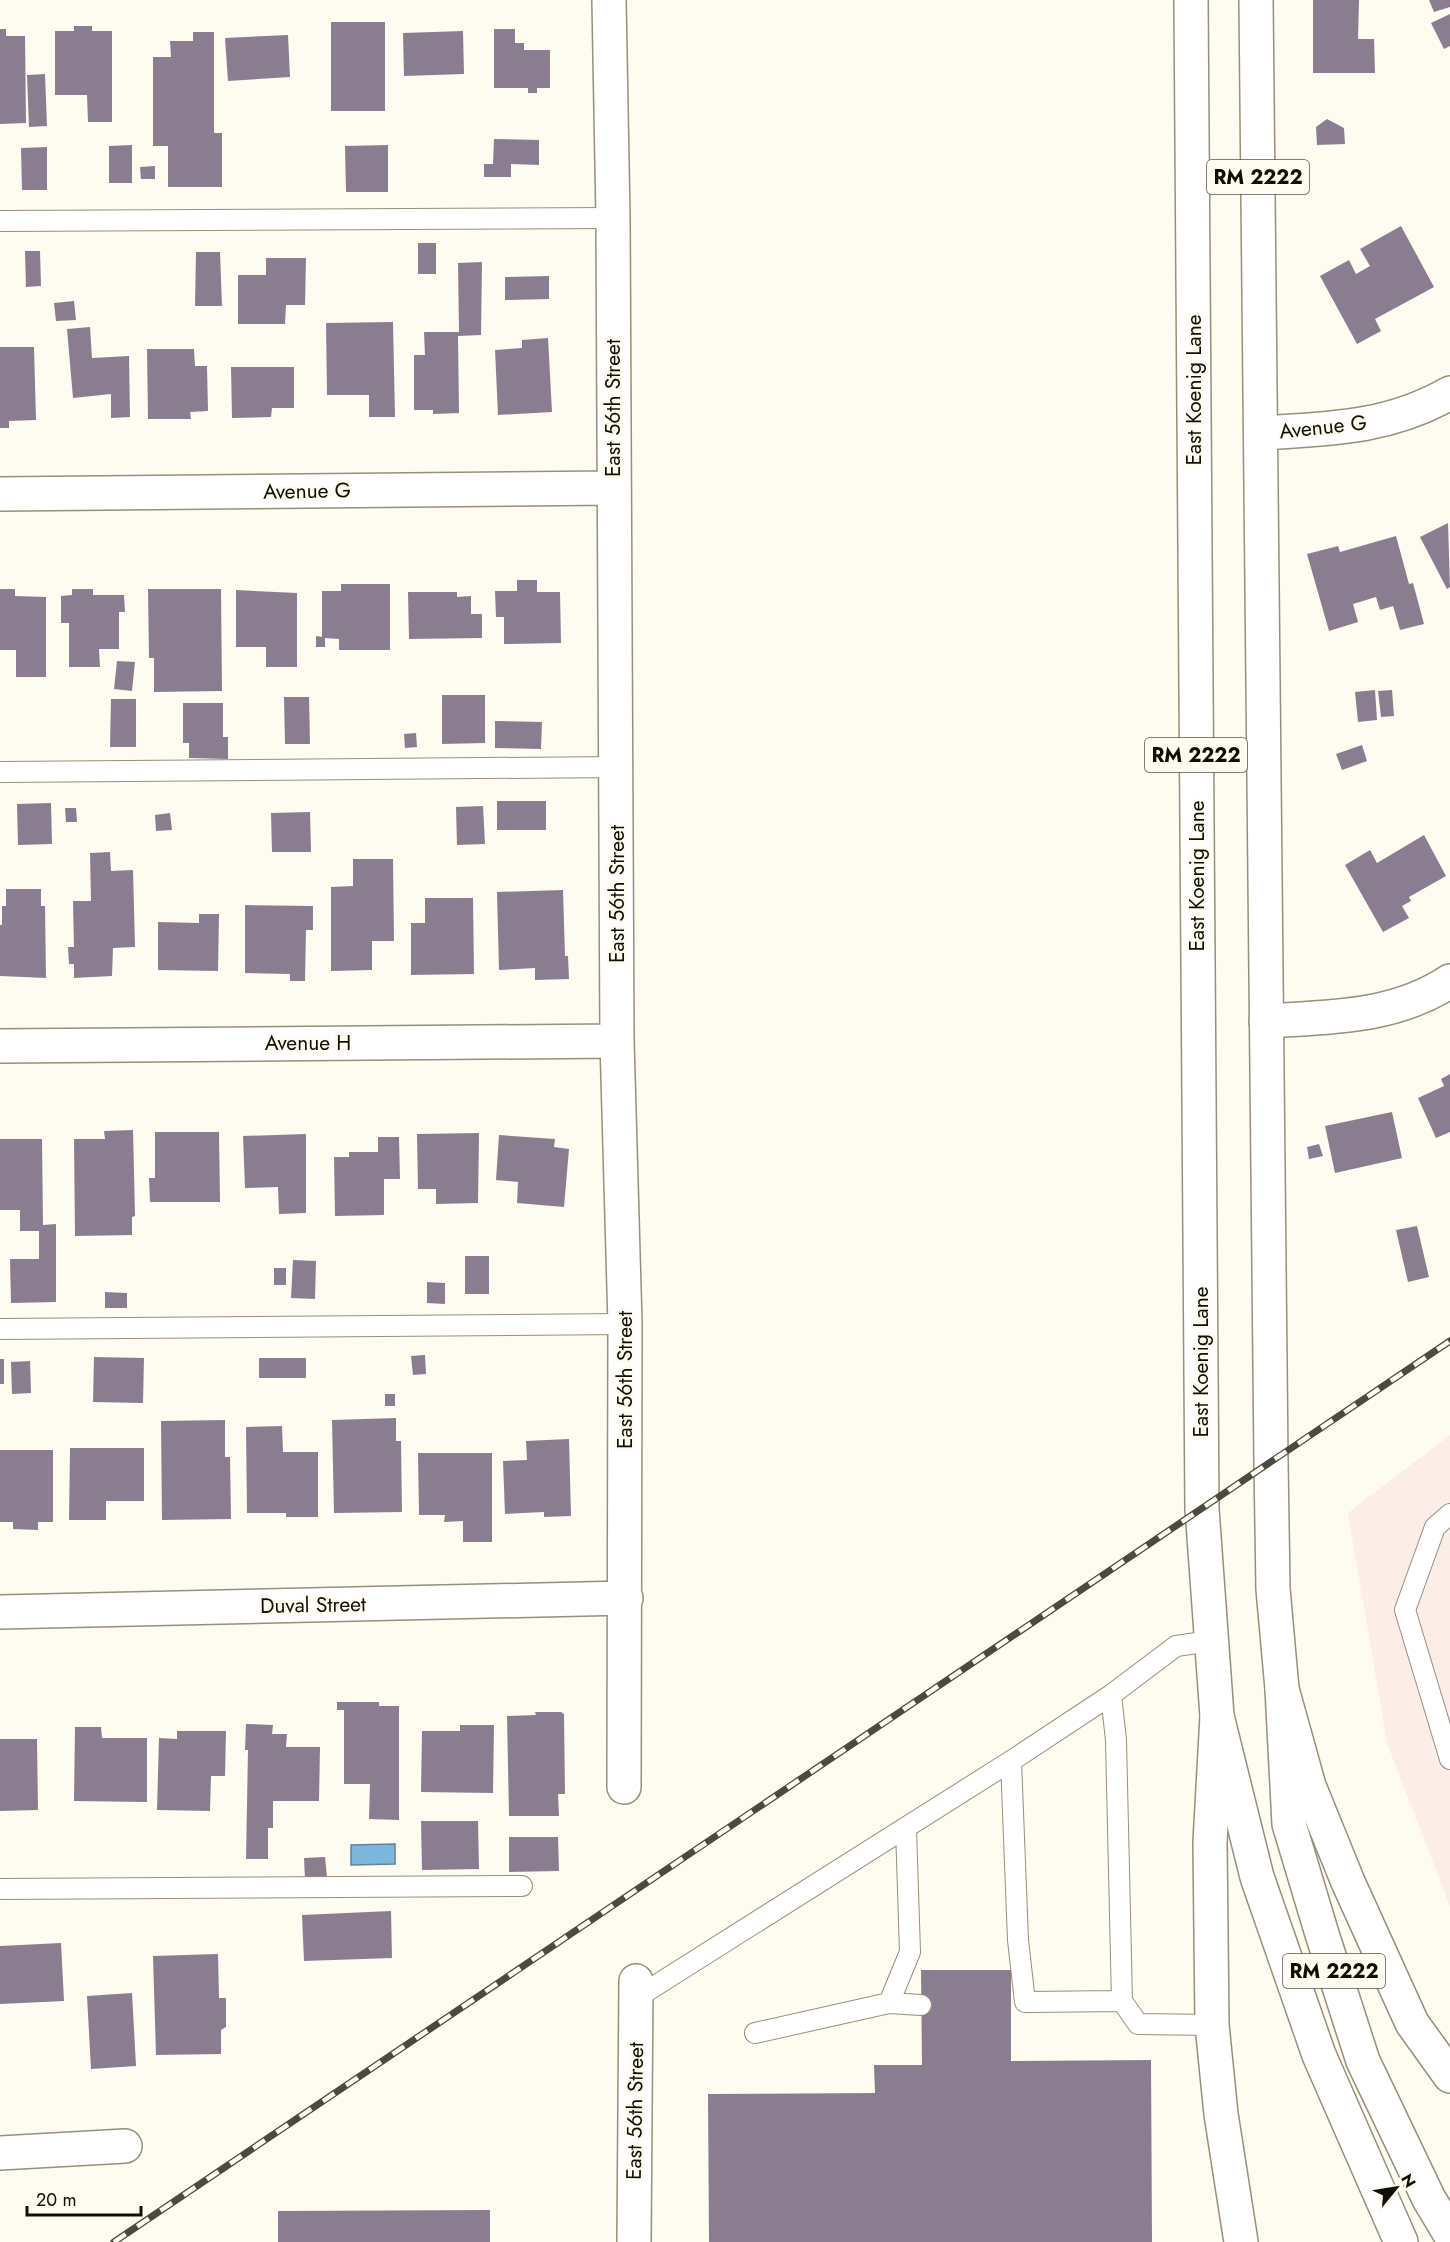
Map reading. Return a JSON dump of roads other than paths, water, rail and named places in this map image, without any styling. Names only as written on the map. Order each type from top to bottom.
[{"type":"main road","name":"East 56th Street","points":[[609,0],[614,218],[613,488],[617,767],[617,1041],[625,1324],[624,1787]]},
{"type":"main road","name":"East Koenig Lane","points":[[1191,0],[1202,1497],[1217,1716]]},
{"type":"main road","name":"RM 2222","points":[[1256,0],[1273,1589],[1282,1689],[1289,1824],[1363,2061],[1429,2199],[1450,2234]]},
{"type":"main road","name":"Avenue G","points":[[1261,433],[1363,426],[1425,407],[1450,393]]},
{"type":"main road","name":"Avenue G","points":[[0,494],[613,488]]},
{"type":"main road","points":[[1266,1021],[1362,1014],[1405,1004],[1450,981]]},
{"type":"main road","name":"Avenue H","points":[[0,1046],[617,1041]]},
{"type":"main road","name":"Duval Street","points":[[0,1612],[626,1598]]},
{"type":"main road","points":[[1282,1689],[1309,1786],[1348,1882],[1412,2023],[1450,2076]]},
{"type":"main road","name":"RM 2222","points":[[1217,1716],[1257,1877],[1319,2055],[1401,2242]]},
{"type":"main road","points":[[1217,1716],[1210,1842],[1212,2025],[1221,2114],[1241,2242]]},
{"type":"main road","name":"East 56th Street","points":[[634,2242],[636,1989]]},
{"type":"main road","points":[[0,2153],[125,2146]]},
{"type":"lane","points":[[0,221],[614,218]]},
{"type":"lane","points":[[0,772],[617,767]]},
{"type":"lane","points":[[0,1329],[625,1324]]},
{"type":"lane","points":[[1450,1514],[1435,1527],[1405,1610],[1450,1759]]},
{"type":"lane","points":[[636,1989],[906,1829],[1112,1695],[1176,1646],[1211,1641]]},
{"type":"lane","points":[[1112,1695],[1116,1740],[1122,2001],[1138,2024],[1212,2025]]},
{"type":"lane","points":[[1011,1761],[1018,1940],[1018,2003],[1122,2001]]},
{"type":"lane","points":[[889,2003],[910,1952],[906,1829]]},
{"type":"lane","points":[[0,1889],[522,1886]]},
{"type":"lane","points":[[755,2033],[889,2003],[921,2005]]},
{"type":"water","points":[[395,1844],[395,1864],[351,1865],[351,1845]]},
{"type":"railway","points":[[114,2242],[1450,1341]]}]
